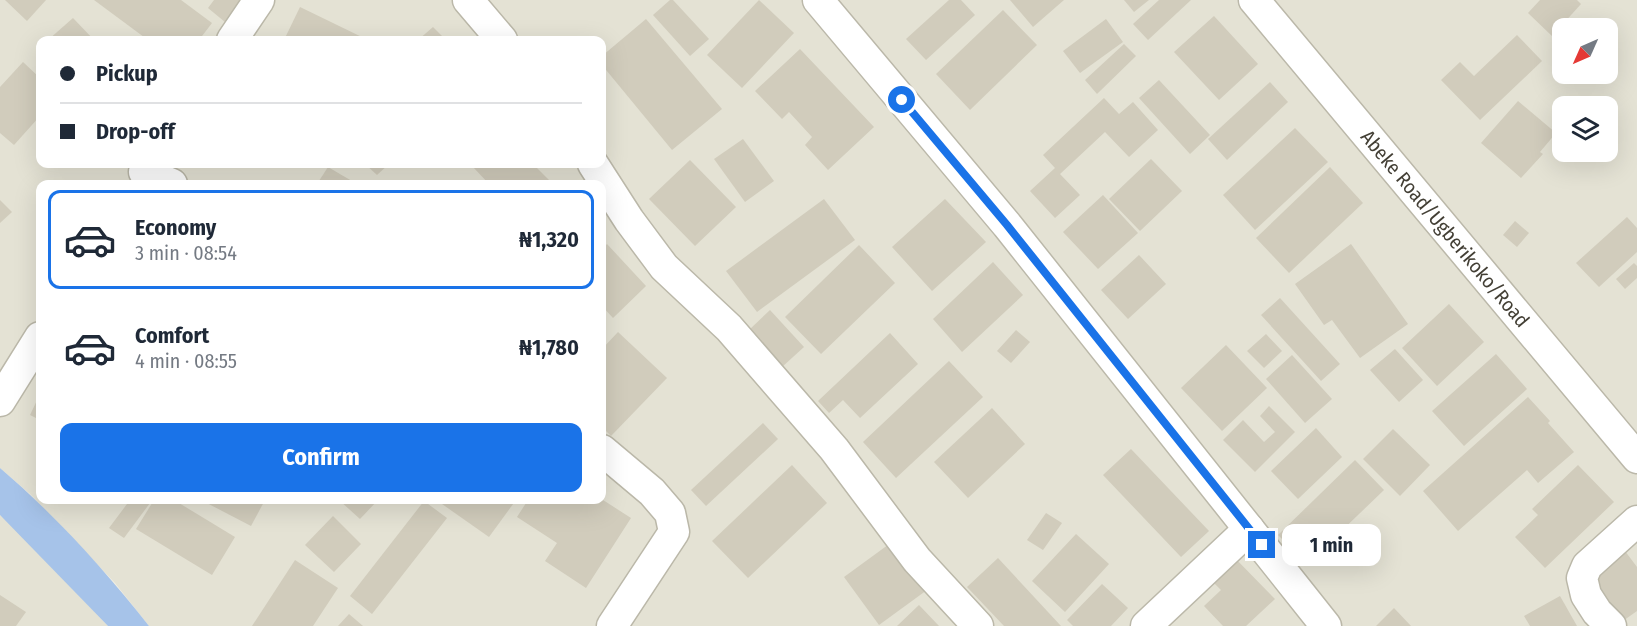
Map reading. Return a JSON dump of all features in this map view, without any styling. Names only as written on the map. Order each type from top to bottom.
[{"type":"street","points":[[235,36],[259,0]]},
{"type":"street","points":[[468,0],[499,36]]},
{"type":"street","points":[[818,0],[1007,225],[1326,626]]},
{"type":"street","name":"Abeke Road/Ugberikoko/Road","points":[[1254,0],[1637,458]]},
{"type":"street","points":[[143,173],[161,180]]},
{"type":"street","points":[[606,184],[663,267],[729,328],[834,449],[917,560],[978,626]]},
{"type":"street","points":[[0,401],[36,343]]},
{"type":"street","points":[[606,453],[652,492],[670,513],[674,532],[612,626]]},
{"type":"street","points":[[1611,626],[1596,612],[1586,595],[1582,578],[1587,566],[1637,521]]},
{"type":"street","points":[[1146,626],[1249,529]]},
{"type":"shaded area","points":[[0,0],[1637,0],[1637,626],[149,626],[115,583],[40,504],[606,504],[606,180],[36,180],[36,500],[0,468]]},
{"type":"shaded area","points":[[0,515],[17,531],[108,626],[0,626]]},
{"type":"water","points":[[0,468],[78,543],[149,626],[108,626],[0,515]]},
{"type":"building","points":[[5,0],[46,0],[27,21]]},
{"type":"building","points":[[94,0],[181,0],[212,23],[202,36],[143,36]]},
{"type":"building","points":[[214,0],[243,0],[225,22],[208,8]]},
{"type":"building","points":[[673,0],[709,39],[690,56],[653,15]]},
{"type":"building","points":[[759,0],[794,33],[742,88],[707,55]]},
{"type":"building","points":[[949,0],[961,0],[975,15],[926,60],[906,39]]},
{"type":"building","points":[[1010,0],[1064,0],[1033,27]]},
{"type":"building","points":[[1124,0],[1149,0],[1134,12]]},
{"type":"building","points":[[1159,0],[1191,0],[1148,40],[1133,24]]},
{"type":"building","points":[[1540,0],[1577,0],[1581,4],[1568,18],[1552,18],[1552,36],[1528,13]]},
{"type":"building","points":[[300,7],[360,36],[286,36]]},
{"type":"building","points":[[1003,10],[1037,45],[970,110],[936,74]]},
{"type":"building","points":[[1214,16],[1258,64],[1219,100],[1174,52]]},
{"type":"building","points":[[73,18],[90,36],[53,36]]},
{"type":"building","points":[[646,19],[722,109],[672,150],[606,70],[606,53]]},
{"type":"building","points":[[1106,19],[1123,42],[1080,73],[1063,51]]},
{"type":"building","points":[[433,27],[442,36],[423,36]]},
{"type":"building","points":[[1517,35],[1542,61],[1480,120],[1441,80],[1460,62],[1474,76]]},
{"type":"building","points":[[1124,44],[1136,56],[1097,94],[1085,80]]},
{"type":"building","points":[[800,49],[874,127],[828,170],[805,145],[812,137],[789,112],[782,119],[755,91]]},
{"type":"building","points":[[23,62],[36,74],[36,120],[14,145],[0,133],[0,87]]},
{"type":"building","points":[[1159,80],[1210,135],[1190,154],[1139,98]]},
{"type":"building","points":[[1270,82],[1288,102],[1227,160],[1208,139]]},
{"type":"building","points":[[1104,98],[1119,114],[1133,102],[1158,130],[1129,157],[1105,132],[1060,174],[1080,195],[1055,218],[1030,191],[1055,168],[1043,155]]},
{"type":"building","points":[[1518,101],[1552,130],[1552,138],[1540,152],[1543,154],[1521,178],[1481,143]]},
{"type":"building","points":[[1295,128],[1328,162],[1255,230],[1223,195]]},
{"type":"building","points":[[743,139],[774,181],[745,202],[714,159]]},
{"type":"building","points":[[1151,159],[1182,191],[1140,231],[1109,199]]},
{"type":"building","points":[[690,160],[736,207],[695,246],[649,199]]},
{"type":"building","points":[[1330,167],[1363,203],[1289,273],[1256,238]]},
{"type":"building","points":[[330,168],[350,180],[320,180]]},
{"type":"building","points":[[369,168],[385,168],[377,175]]},
{"type":"building","points":[[474,168],[537,168],[549,180],[485,180]]},
{"type":"building","points":[[1103,195],[1138,233],[1098,269],[1063,232]]},
{"type":"building","points":[[824,199],[855,240],[757,312],[726,271]]},
{"type":"building","points":[[945,199],[986,242],[932,291],[892,247]]},
{"type":"building","points":[[0,200],[12,212],[0,223]]},
{"type":"building","points":[[1627,217],[1637,228],[1637,252],[1599,287],[1576,263]]},
{"type":"building","points":[[1515,221],[1529,233],[1517,247],[1503,235]]},
{"type":"building","points":[[1351,244],[1408,324],[1360,358],[1332,320],[1324,325],[1295,284]]},
{"type":"building","points":[[606,245],[646,286],[613,318],[606,310]]},
{"type":"building","points":[[859,245],[895,283],[821,354],[785,317]]},
{"type":"building","points":[[1139,255],[1166,284],[1128,319],[1101,290]]},
{"type":"building","points":[[993,262],[1023,295],[962,352],[933,319]]},
{"type":"building","points":[[1634,263],[1637,266],[1637,278],[1625,289],[1616,279]]},
{"type":"building","points":[[1280,298],[1340,364],[1321,381],[1261,315]]},
{"type":"building","points":[[1449,304],[1484,342],[1437,386],[1402,348]]},
{"type":"building","points":[[770,310],[804,347],[782,367],[749,330]]},
{"type":"building","points":[[1016,330],[1030,342],[1011,363],[997,351]]},
{"type":"building","points":[[618,332],[667,378],[611,436],[606,431],[606,345]]},
{"type":"building","points":[[890,333],[918,364],[860,418],[843,400],[829,413],[818,401]]},
{"type":"building","points":[[1266,334],[1282,351],[1264,368],[1247,351]]},
{"type":"building","points":[[1226,345],[1267,388],[1222,431],[1181,388]]},
{"type":"building","points":[[1395,349],[1423,380],[1399,402],[1370,370]]},
{"type":"building","points":[[1496,354],[1527,389],[1464,446],[1432,411]]},
{"type":"building","points":[[1292,355],[1332,399],[1305,423],[1266,379]]},
{"type":"building","points":[[949,361],[983,397],[896,478],[863,442]]},
{"type":"building","points":[[1528,397],[1574,452],[1538,483],[1527,470],[1458,531],[1423,491]]},
{"type":"building","points":[[36,402],[36,418],[30,415]]},
{"type":"building","points":[[1269,406],[1295,432],[1255,472],[1223,440],[1243,420],[1264,442],[1275,432],[1260,416]]},
{"type":"building","points":[[992,408],[1025,444],[968,498],[934,462]]},
{"type":"building","points":[[763,423],[778,439],[706,506],[691,490]]},
{"type":"building","points":[[1316,428],[1342,457],[1298,499],[1271,471]]},
{"type":"building","points":[[1393,429],[1430,465],[1400,496],[1363,459]]},
{"type":"building","points":[[1131,449],[1209,531],[1181,557],[1103,475]]},
{"type":"building","points":[[1355,460],[1384,490],[1307,564],[1278,535]]},
{"type":"building","points":[[792,465],[827,503],[748,578],[712,541]]},
{"type":"building","points":[[1578,465],[1614,502],[1545,568],[1515,537],[1538,515],[1532,509]]},
{"type":"building","points":[[606,502],[631,518],[586,588],[545,561],[557,543],[517,517],[525,504],[606,504]]},
{"type":"building","points":[[127,504],[149,504],[124,538],[109,528]]},
{"type":"building","points":[[152,504],[181,504],[235,537],[212,575],[136,529]]},
{"type":"building","points":[[209,504],[263,504],[251,526]]},
{"type":"building","points":[[343,504],[374,504],[360,519]]},
{"type":"building","points":[[422,504],[428,504],[447,518],[372,614],[350,596]]},
{"type":"building","points":[[442,504],[513,504],[489,537]]},
{"type":"building","points":[[1046,513],[1062,523],[1043,550],[1027,540]]},
{"type":"building","points":[[333,516],[361,544],[334,572],[305,545]]},
{"type":"building","points":[[1076,534],[1109,564],[1065,612],[1032,581]]},
{"type":"building","points":[[892,542],[927,590],[879,625],[844,577]]},
{"type":"building","points":[[1625,551],[1637,567],[1637,611],[1620,623],[1588,578]]},
{"type":"building","points":[[1231,554],[1275,599],[1246,626],[1223,626],[1204,606],[1221,590],[1207,576]]},
{"type":"building","points":[[998,558],[1061,626],[1004,626],[967,587]]},
{"type":"building","points":[[295,560],[338,588],[313,626],[252,626]]},
{"type":"building","points":[[1102,584],[1128,608],[1111,626],[1073,626],[1067,620]]},
{"type":"building","points":[[0,595],[26,612],[16,626],[0,626]]},
{"type":"building","points":[[1560,596],[1577,626],[1530,626],[1524,616]]},
{"type":"building","points":[[919,605],[939,626],[897,626]]},
{"type":"building","points":[[1394,608],[1411,626],[1376,626]]},
{"type":"building","points":[[349,614],[363,626],[338,626]]},
{"type":"route","points":[[902,100],[1007,225],[1262,545]]}]
